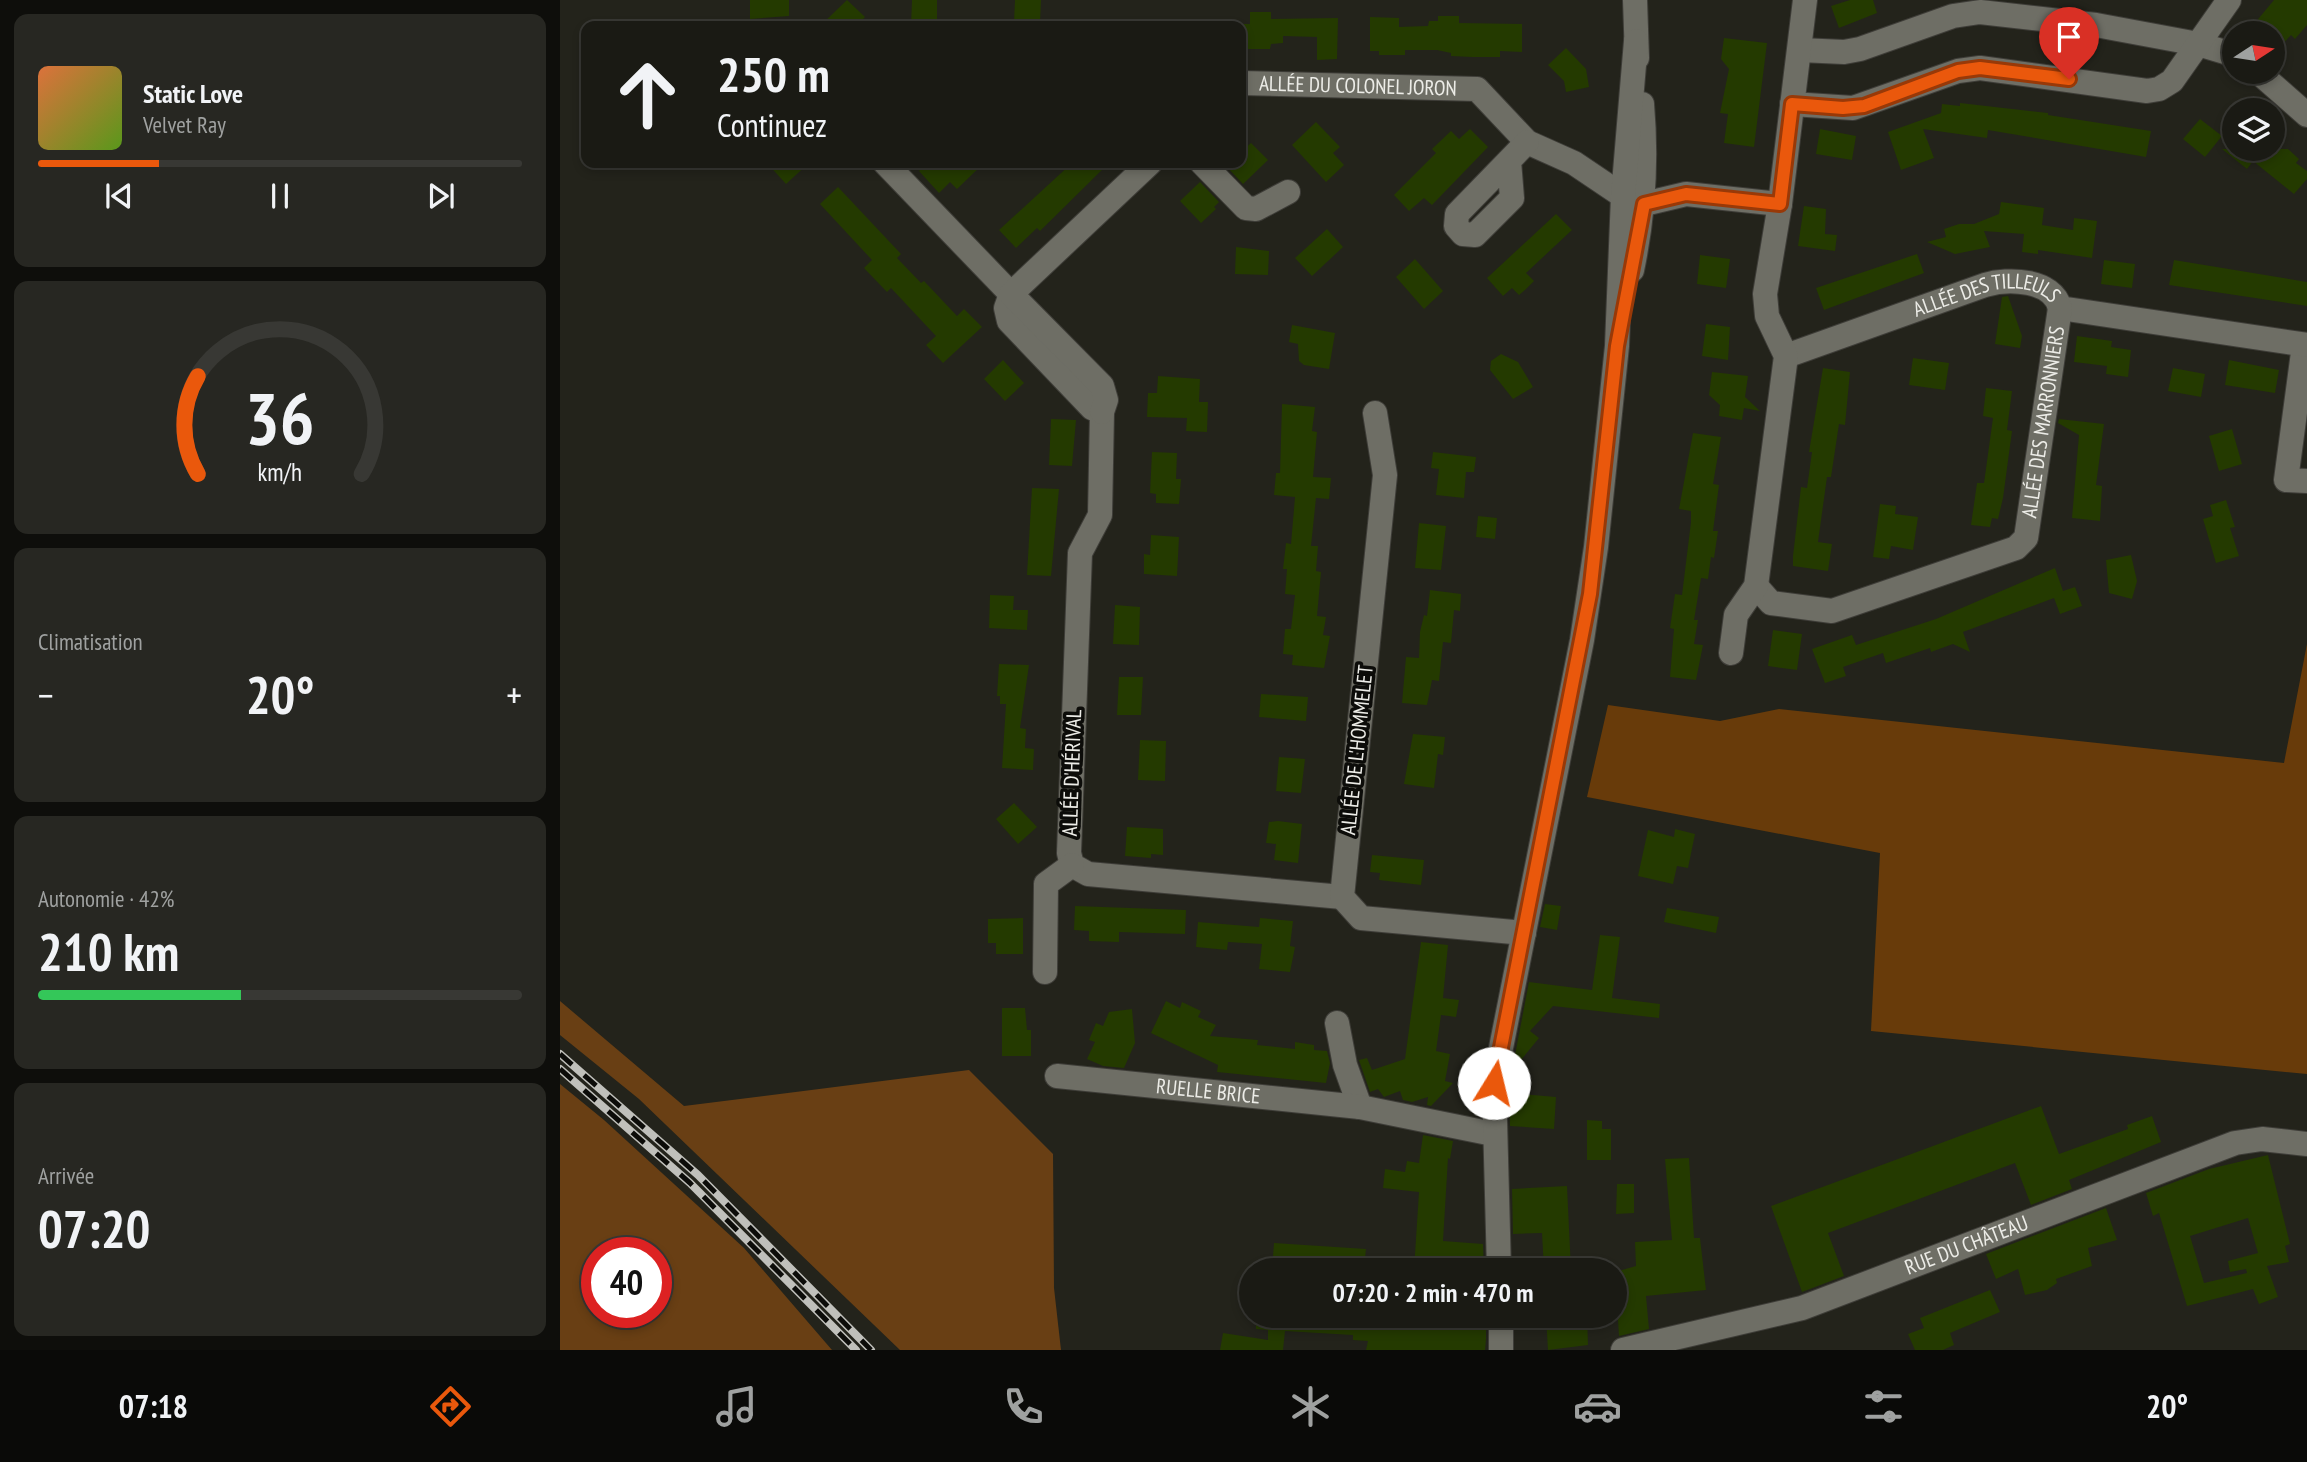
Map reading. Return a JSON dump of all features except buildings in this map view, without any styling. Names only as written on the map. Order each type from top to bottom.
[{"type":"street","points":[[1498,1258],[1493,1134],[1498,1055],[1590,594],[1634,200],[1635,0]]},
{"type":"street","points":[[1731,653],[1736,615],[1756,586],[1786,356],[1765,304],[1805,0]]},
{"type":"street","points":[[1792,104],[1843,108],[1864,106],[1958,71],[1980,68],[2147,91],[2159,89],[2172,81],[2229,0]]},
{"type":"street","points":[[1800,50],[1828,52],[1860,49],[1953,16],[1980,12],[2096,25],[2198,44],[2222,51]]},
{"type":"street","name":"ALLÉE DU COLONEL JORON","points":[[1246,83],[1478,89],[1527,142],[1574,163],[1634,200]]},
{"type":"street","points":[[2272,84],[2307,115]]},
{"type":"street","points":[[1509,161],[1527,142]]},
{"type":"street","name":"ALLÉE DU COLONEL JORON","points":[[1574,163],[1635,170]]},
{"type":"street","name":"ALLÉE D'HÉRIVAL","points":[[890,168],[1102,386],[1106,400],[1102,412],[1100,515],[1080,553],[1069,853],[1072,865],[1088,874],[1342,897]]},
{"type":"street","points":[[1011,294],[1145,168]]},
{"type":"street","points":[[1207,168],[1246,208],[1256,209],[1287,192]]},
{"type":"street","points":[[1635,170],[1686,194]]},
{"type":"street","points":[[1634,200],[1686,194],[1780,204]]},
{"type":"street","name":"ALLÉE DES TILLEULS","points":[[1786,356],[1998,281],[2044,288],[2053,294],[2060,308],[2305,345]]},
{"type":"street","name":"ALLÉE DES MARRONNIERS","points":[[1756,586],[1771,603],[1832,611],[2016,548],[2026,538],[2060,308]]},
{"type":"street","points":[[2305,345],[2286,480],[2307,481]]},
{"type":"street","name":"ALLÉE DE L'HOMMELET","points":[[1342,897],[1385,475],[1375,413]]},
{"type":"street","points":[[1045,972],[1046,884],[1072,865]]},
{"type":"street","points":[[1342,897],[1362,918],[1524,933]]},
{"type":"street","points":[[1337,1023],[1345,1065],[1360,1107]]},
{"type":"street","name":"RUELLE BRICE","points":[[1057,1076],[1360,1107],[1493,1134]]},
{"type":"street","name":"RUE DU CHÂTEAU","points":[[1623,1350],[1802,1308],[2235,1143],[2262,1139],[2307,1144]]},
{"type":"street","points":[[1501,1328],[1501,1350]]},
{"type":"shaded area","points":[[2307,644],[2307,1074],[1871,1031],[1880,853],[1587,797],[1608,705],[1720,721],[1779,709],[2284,763]]},
{"type":"shaded area","points":[[560,1001],[684,1106],[969,1070],[1053,1154],[1054,1288],[1061,1350],[900,1350],[639,1099],[560,1035]]},
{"type":"shaded area","points":[[560,1084],[604,1120],[744,1248],[832,1350],[560,1350]]},
{"type":"railway","points":[[560,1054],[698,1175],[871,1350]]},
{"type":"railway","points":[[560,1069],[690,1183],[856,1350]]},
{"type":"route","points":[[1494,1083],[1590,594],[1617,346],[1644,204],[1686,194],[1780,204],[1792,104],[1843,108],[1864,106],[1967,69],[1991,68],[2069,79]]}]
